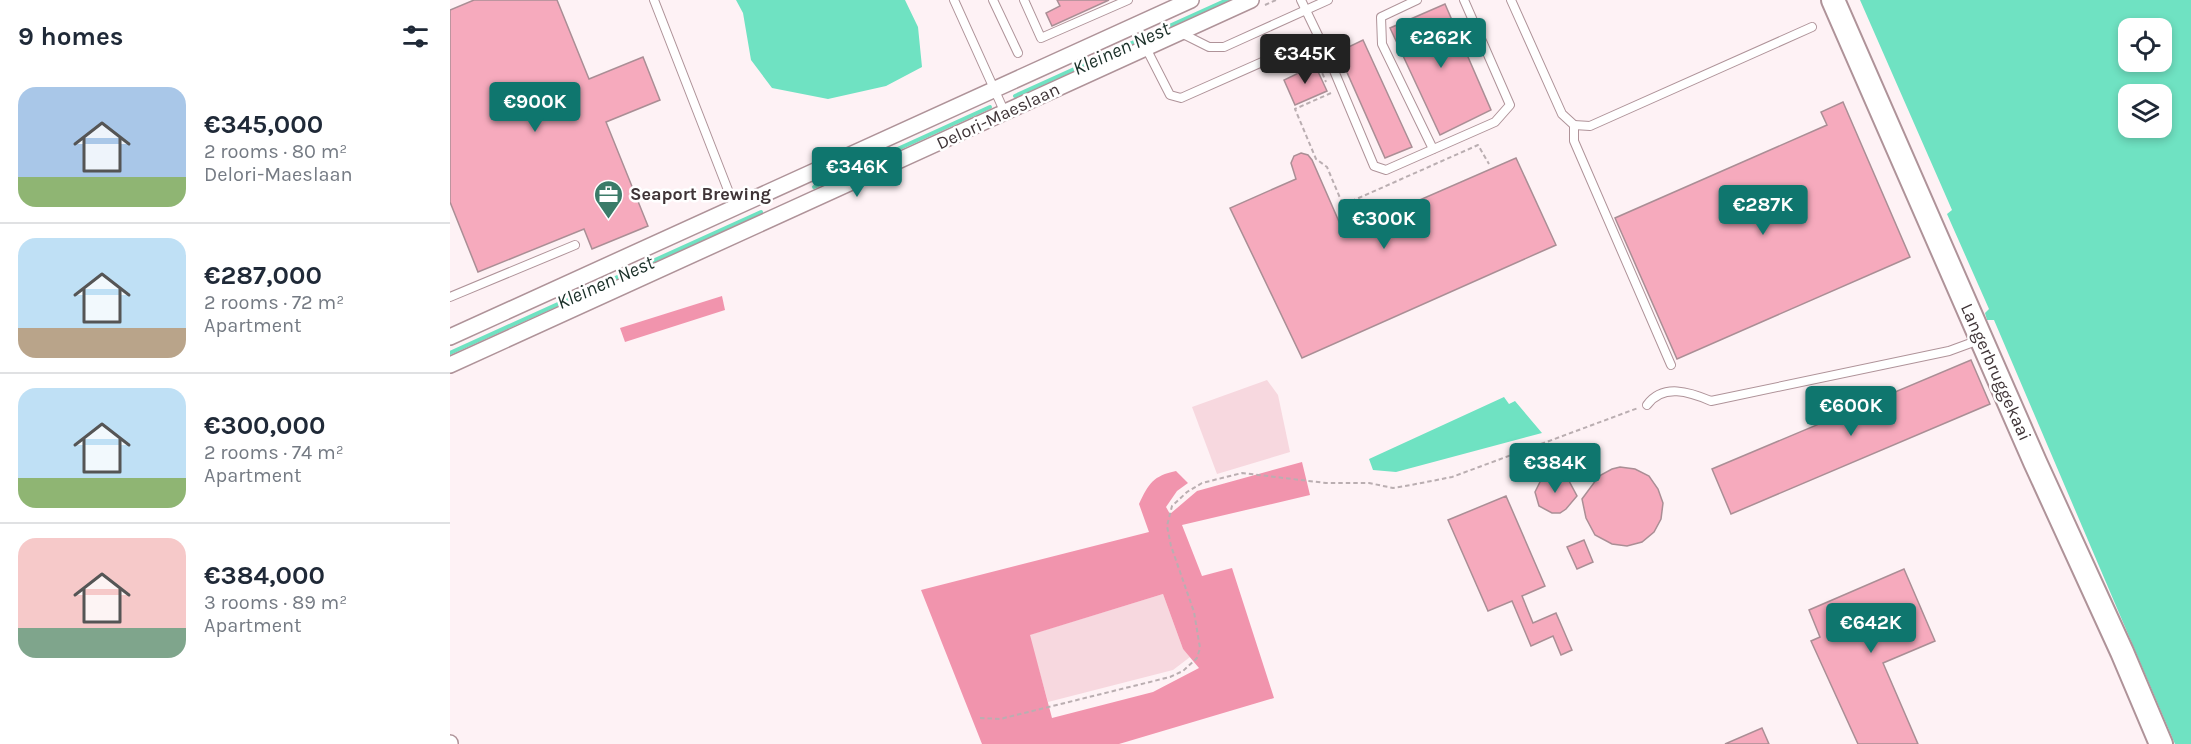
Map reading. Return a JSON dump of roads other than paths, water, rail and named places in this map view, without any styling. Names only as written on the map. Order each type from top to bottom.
[{"type":"main road","name":"Langerbruggekaai","points":[[1833,0],[2161,744]]},
{"type":"street","name":"Delori-Maeslaan","points":[[450,337],[1191,0]]},
{"type":"street","name":"Delori-Maeslaan","points":[[450,365],[1251,0]]},
{"type":"lane","points":[[654,0],[735,208]]},
{"type":"lane","points":[[954,0],[1005,112]]},
{"type":"lane","points":[[993,0],[1018,53]]},
{"type":"lane","points":[[1023,0],[1041,38],[1128,0]]},
{"type":"lane","points":[[1301,0],[1327,54],[1374,166],[1386,170],[1495,122],[1510,105],[1464,0]]},
{"type":"lane","points":[[1180,32],[1209,47],[1224,47],[1329,0]]},
{"type":"lane","points":[[1418,0],[1381,17],[1382,45],[1433,149]]},
{"type":"lane","points":[[1511,0],[1562,114],[1574,125],[1590,126],[1812,27]]},
{"type":"lane","points":[[1146,48],[1170,95],[1181,98],[1278,55]]},
{"type":"lane","points":[[1574,125],[1574,141],[1671,365]]},
{"type":"lane","points":[[450,297],[575,245]]},
{"type":"lane","points":[[1647,405],[1653,397],[1664,392],[1693,393],[1711,401],[1949,351],[1982,339]]},
{"type":"waterway","name":"Kleinen Nest","points":[[1015,96],[1227,0]]},
{"type":"waterway","name":"Kleinen Nest","points":[[814,187],[990,107]]},
{"type":"waterway","name":"Kleinen Nest","points":[[450,353],[761,212]]},
{"type":"place","name":"Seaport Brewing","points":[[609,220]]}]
